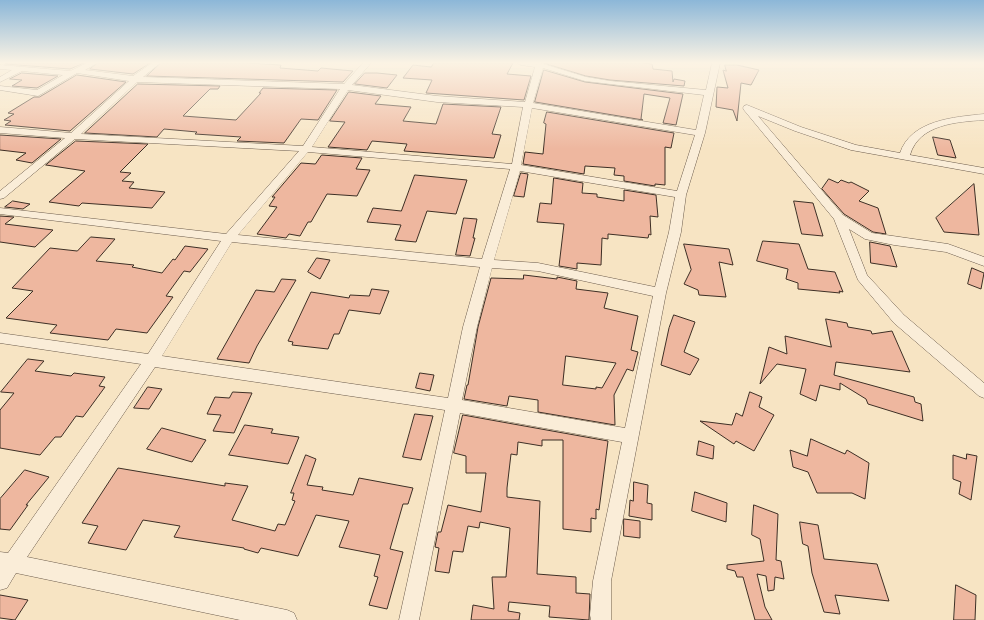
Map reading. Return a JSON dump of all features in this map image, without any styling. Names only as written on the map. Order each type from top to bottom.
[{"type":"street","points":[[30,92],[40,92]]},
{"type":"street","points":[[0,196],[73,136],[121,92]]},
{"type":"street","points":[[0,581],[6,562],[151,361],[229,238],[306,149],[343,92]]},
{"type":"street","points":[[383,92],[437,99],[528,105],[700,133]]},
{"type":"street","points":[[409,620],[470,327],[516,166],[532,92]]},
{"type":"street","points":[[601,620],[602,581],[630,436],[660,293],[675,232],[681,195],[700,133],[708,93],[698,92]]},
{"type":"street","points":[[984,171],[854,148],[798,129],[748,108],[838,218],[862,277],[899,319],[984,392]]},
{"type":"street","points":[[904,157],[909,143],[917,134],[931,127],[969,118],[984,117]]},
{"type":"street","points":[[0,130],[73,136],[306,149],[516,166],[681,195]]},
{"type":"street","points":[[0,211],[229,238],[487,264],[538,266],[660,293]]},
{"type":"street","points":[[838,218],[868,236],[948,248],[984,262]]},
{"type":"street","points":[[0,338],[454,405],[630,436]]},
{"type":"street","points":[[6,562],[287,620]]},
{"type":"building","points":[[48,92],[115,92],[70,131],[5,125],[11,121],[4,120],[14,114],[8,113],[34,97],[39,97]]},
{"type":"building","points":[[129,92],[207,92],[183,116],[236,120],[261,93],[259,93],[260,92],[336,92],[318,120],[301,119],[284,143],[237,141],[241,137],[195,134],[197,132],[164,129],[157,137],[85,133]]},
{"type":"building","points":[[349,92],[381,96],[375,104],[411,107],[403,121],[436,124],[443,104],[501,107],[492,134],[501,135],[494,158],[404,151],[407,144],[372,141],[367,150],[328,147],[345,122],[330,121]]},
{"type":"building","points":[[426,92],[526,92],[524,100]]},
{"type":"building","points":[[538,92],[666,92],[683,94],[676,125],[663,123],[670,98],[644,94],[641,119],[643,120],[535,102]]},
{"type":"building","points":[[717,92],[740,92],[737,121],[733,110],[716,107]]},
{"type":"building","points":[[547,112],[674,133],[671,148],[665,147],[665,185],[655,184],[655,186],[624,181],[624,176],[614,175],[615,168],[585,166],[584,174],[523,164],[525,152],[543,154],[546,124],[544,123]]},
{"type":"building","points":[[0,135],[61,139],[32,163],[16,160],[26,153],[0,150]]},
{"type":"building","points":[[933,137],[950,140],[956,158],[938,155]]},
{"type":"building","points":[[76,141],[148,144],[120,172],[131,173],[122,181],[134,182],[129,188],[165,192],[152,208],[82,203],[79,206],[49,202],[85,171],[46,165]]},
{"type":"building","points":[[322,155],[362,158],[356,169],[370,170],[357,196],[327,194],[311,222],[308,222],[300,236],[289,234],[286,238],[257,234],[277,207],[269,206],[275,197],[272,197],[301,163],[315,164]]},
{"type":"building","points":[[521,173],[528,174],[524,197],[514,196]]},
{"type":"building","points":[[415,175],[467,180],[456,214],[427,211],[416,242],[395,240],[401,225],[367,222],[373,208],[401,211]]},
{"type":"building","points":[[554,178],[583,183],[582,193],[597,194],[597,197],[624,201],[624,190],[656,195],[658,217],[650,216],[651,235],[649,234],[648,238],[608,234],[608,239],[602,238],[601,265],[577,263],[577,269],[559,266],[564,224],[537,222],[540,203],[551,204]]},
{"type":"building","points":[[829,179],[838,183],[841,180],[849,183],[851,182],[869,191],[859,201],[878,208],[886,234],[873,232],[844,214],[822,189]]},
{"type":"building","points":[[974,184],[979,235],[944,232],[936,218]]},
{"type":"building","points":[[13,201],[30,204],[23,209],[5,207]]},
{"type":"building","points":[[794,201],[813,203],[823,236],[802,234]]},
{"type":"building","points":[[0,216],[14,217],[5,224],[53,230],[35,247],[0,242]]},
{"type":"building","points":[[464,218],[477,219],[473,238],[475,238],[470,256],[456,255]]},
{"type":"building","points":[[91,237],[115,239],[96,261],[134,265],[132,267],[162,273],[173,259],[175,260],[185,246],[208,249],[190,272],[184,271],[166,296],[173,297],[147,333],[116,329],[108,340],[50,333],[57,325],[6,318],[33,291],[12,288],[50,248],[77,251]]},
{"type":"building","points":[[763,241],[799,244],[808,269],[835,272],[843,292],[798,289],[798,283],[786,279],[788,269],[757,261]]},
{"type":"building","points":[[870,242],[890,246],[897,267],[871,263]]},
{"type":"building","points":[[684,244],[729,249],[733,265],[719,262],[726,297],[699,295],[698,290],[684,284],[691,270]]},
{"type":"building","points":[[317,258],[330,260],[320,279],[308,272]]},
{"type":"building","points":[[972,268],[984,273],[981,289],[968,284]]},
{"type":"building","points":[[524,275],[557,279],[557,277],[577,281],[576,289],[608,293],[604,308],[638,316],[631,350],[638,352],[633,371],[627,369],[614,395],[615,425],[538,412],[538,400],[509,396],[507,406],[464,399],[468,385],[478,327],[491,278],[523,279]],"holes":[[[566,356],[616,363],[602,388],[596,387],[596,389],[563,385]]]},
{"type":"building","points":[[282,279],[296,280],[257,346],[249,363],[217,359],[256,290],[274,292]]},
{"type":"building","points":[[372,289],[389,291],[380,314],[349,310],[339,334],[334,334],[328,349],[292,345],[293,342],[288,341],[311,292],[349,298],[350,295],[369,296]]},
{"type":"building","points":[[674,315],[695,322],[684,352],[699,359],[690,375],[661,365],[669,328]]},
{"type":"building","points":[[826,319],[847,323],[848,327],[871,331],[872,334],[892,331],[910,372],[836,362],[834,375],[914,397],[915,402],[921,404],[923,421],[868,404],[866,399],[840,383],[840,390],[820,385],[816,401],[800,394],[806,369],[777,364],[760,384],[769,347],[787,354],[785,336],[831,347]]},
{"type":"building","points":[[28,359],[44,361],[35,371],[71,376],[74,373],[105,377],[99,386],[105,387],[83,417],[76,416],[61,437],[55,437],[40,455],[0,448],[0,410],[14,393],[1,392]]},
{"type":"building","points":[[420,373],[434,375],[430,391],[416,388]]},
{"type":"building","points":[[148,387],[162,389],[149,409],[134,408]]},
{"type":"building","points":[[233,392],[252,393],[234,433],[213,431],[221,415],[207,414],[215,397],[229,398]]},
{"type":"building","points":[[750,392],[762,397],[759,407],[774,415],[754,451],[736,441],[734,444],[700,421],[732,425],[736,413],[742,416]]},
{"type":"building","points":[[415,414],[433,416],[421,460],[403,457]]},
{"type":"building","points":[[463,415],[608,441],[599,510],[596,509],[596,519],[591,518],[591,532],[563,529],[563,440],[542,440],[542,446],[518,442],[517,455],[511,454],[507,488],[507,497],[540,501],[537,574],[576,577],[576,593],[590,594],[589,620],[549,617],[550,606],[509,602],[508,611],[520,613],[519,620],[471,620],[473,605],[494,609],[492,577],[506,577],[510,528],[480,522],[479,528],[468,526],[463,552],[453,551],[449,573],[435,571],[439,548],[435,547],[438,532],[441,532],[448,505],[481,512],[486,473],[466,473],[466,456],[454,453]]},
{"type":"building","points":[[245,425],[273,429],[271,433],[299,437],[288,464],[229,455]]},
{"type":"building","points":[[162,428],[206,440],[192,462],[147,449]]},
{"type":"building","points":[[811,439],[845,454],[847,450],[869,463],[865,499],[852,493],[817,493],[808,472],[793,467],[790,450],[807,456]]},
{"type":"building","points":[[699,441],[714,446],[713,459],[697,455]]},
{"type":"building","points":[[967,454],[977,456],[971,500],[959,494],[961,482],[953,479],[953,455],[966,459]]},
{"type":"building","points":[[306,455],[316,459],[307,485],[323,487],[322,490],[353,495],[359,478],[413,488],[408,504],[403,504],[390,549],[403,552],[387,609],[369,605],[378,577],[374,576],[380,555],[339,547],[349,521],[316,515],[298,556],[261,548],[258,553],[244,548],[174,537],[180,526],[143,520],[126,550],[88,543],[98,526],[82,523],[118,468],[225,486],[225,483],[248,486],[232,520],[275,531],[278,524],[285,525],[295,501],[292,500],[294,493],[291,493]]},
{"type":"building","points":[[25,470],[49,477],[26,505],[28,505],[10,530],[0,529],[0,499]]},
{"type":"building","points":[[634,482],[648,485],[647,503],[652,504],[652,520],[629,516],[630,500],[633,501]]},
{"type":"building","points":[[695,492],[727,503],[726,522],[692,511]]},
{"type":"building","points":[[754,505],[778,514],[776,560],[781,561],[784,579],[775,577],[774,590],[768,591],[766,576],[757,574],[765,607],[772,620],[755,620],[743,577],[737,577],[735,571],[727,569],[727,565],[764,561],[760,539],[752,535]]},
{"type":"building","points":[[624,519],[640,521],[640,538],[624,536]]},
{"type":"building","points":[[800,522],[818,525],[824,559],[877,564],[889,601],[835,595],[840,614],[824,612],[812,573],[808,546],[803,544]]},
{"type":"building","points":[[956,585],[976,595],[975,620],[954,620]]},
{"type":"building","points":[[0,595],[28,600],[15,620],[0,618]]}]
